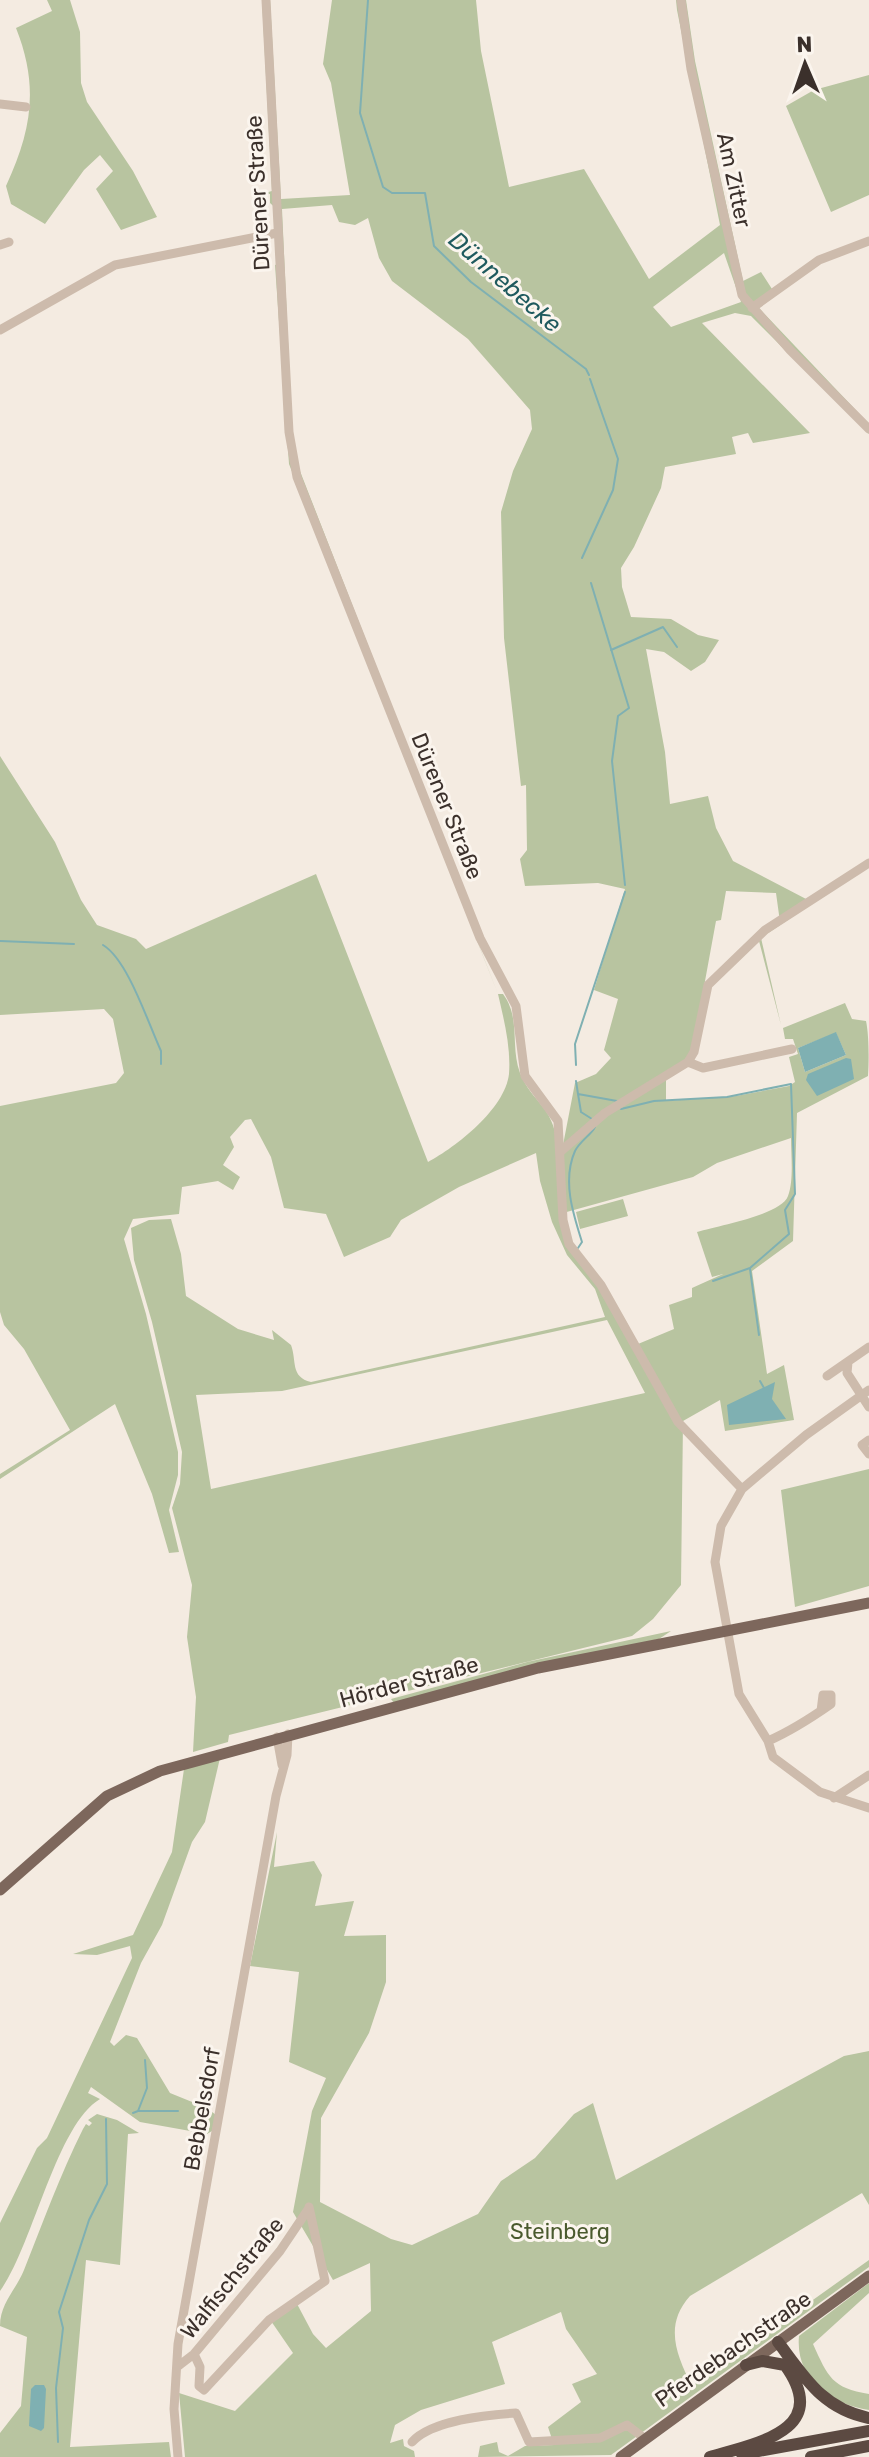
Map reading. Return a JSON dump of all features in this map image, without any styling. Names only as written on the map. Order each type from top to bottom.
[{"type":"highway","points":[[710,2457],[771,2438],[792,2424],[801,2397],[797,2381],[785,2365],[776,2344]]},
{"type":"highway","points":[[776,2344],[817,2394],[849,2414],[869,2418]]},
{"type":"highway","points":[[746,2365],[762,2361],[785,2365]]},
{"type":"highway","points":[[717,2457],[869,2431]]},
{"type":"highway","points":[[811,2457],[869,2446]]},
{"type":"main road","name":"Hörder Straße","points":[[0,1890],[113,1791],[145,1776],[283,1735],[586,1656],[869,1603]]},
{"type":"main road","name":"Pferdebachstraße","points":[[621,2457],[869,2276]]},
{"type":"street","name":"Dürener Straße","points":[[266,0],[289,432],[297,477],[480,938],[516,1006],[524,1071],[558,1121],[563,1220],[569,1244],[601,1285],[678,1422],[742,1489]]},
{"type":"street","name":"Am Zitter","points":[[681,0],[691,69],[739,286],[752,308],[790,350],[869,429]]},
{"type":"street","points":[[0,104],[26,107]]},
{"type":"street","points":[[0,330],[115,265],[277,233]]},
{"type":"street","points":[[752,308],[819,260],[869,241]]},
{"type":"street","points":[[560,1152],[619,1104],[688,1062],[694,1052],[708,985],[765,930],[869,863]]},
{"type":"street","points":[[688,1062],[703,1068],[792,1049]]},
{"type":"street","points":[[827,1376],[869,1347]]},
{"type":"street","points":[[848,1362],[847,1373],[865,1392],[869,1407]]},
{"type":"street","points":[[865,1392],[742,1489],[724,1517],[715,1552],[739,1694],[768,1741],[773,1757],[788,1771],[834,1798],[869,1808]]},
{"type":"street","points":[[863,1440],[869,1454]]},
{"type":"street","points":[[768,1741],[821,1711]]},
{"type":"street","name":"Bebbelsdorf","points":[[178,2454],[174,2423],[177,2367],[282,1769],[283,1735]]},
{"type":"street","points":[[834,1798],[869,1775]]},
{"type":"street","points":[[851,1786],[856,1804]]},
{"type":"street","name":"Walfischstraße","points":[[177,2367],[194,2354],[280,2251],[306,2217],[309,2207],[325,2281],[269,2320],[204,2390],[199,2386],[199,2360],[194,2354]]},
{"type":"street","points":[[412,2442],[419,2434],[469,2419],[516,2413],[529,2442],[600,2438],[627,2425],[644,2438]]},
{"type":"green space","points":[[47,0],[70,0],[80,32],[81,83],[87,102],[133,171],[157,217],[121,230],[96,189],[113,171],[100,155],[84,170],[45,224],[11,204],[6,186],[27,127],[30,89],[28,69],[16,28],[52,11]]},
{"type":"green space","points":[[262,0],[270,0],[281,199],[350,195],[331,83],[323,64],[332,0],[476,0],[481,51],[509,187],[584,169],[649,279],[720,225],[677,10],[676,0],[686,0],[695,61],[743,281],[761,272],[772,289],[815,265],[759,308],[869,424],[869,434],[751,316],[735,313],[702,323],[810,433],[753,443],[748,433],[732,437],[736,454],[665,467],[661,488],[621,568],[622,587],[631,617],[671,619],[698,635],[719,640],[705,662],[691,671],[664,652],[646,649],[665,752],[670,804],[708,796],[716,828],[733,861],[808,900],[869,859],[869,865],[766,935],[780,922],[776,893],[726,891],[721,920],[716,921],[692,1052],[686,1062],[666,1073],[666,1101],[736,1096],[789,1086],[795,1082],[789,1057],[798,1054],[793,1039],[785,1039],[783,1028],[845,1003],[852,1019],[866,1021],[868,1076],[797,1113],[793,1241],[752,1271],[767,1374],[784,1365],[794,1420],[725,1431],[720,1400],[683,1421],[681,1585],[653,1619],[632,1636],[229,1735],[228,1742],[193,1752],[196,1697],[187,1637],[192,1585],[172,1508],[180,1484],[182,1452],[152,1322],[134,1260],[131,1228],[149,1220],[171,1219],[181,1254],[186,1296],[238,1329],[274,1340],[272,1330],[291,1345],[297,1372],[304,1380],[311,1382],[605,1317],[595,1289],[567,1255],[552,1222],[540,1181],[536,1153],[459,1187],[401,1220],[390,1237],[344,1257],[326,1214],[284,1208],[271,1157],[251,1119],[245,1120],[230,1137],[234,1147],[223,1165],[240,1177],[233,1190],[218,1181],[182,1187],[179,1214],[133,1219],[124,1239],[146,1314],[178,1452],[178,1475],[169,1510],[179,1552],[169,1553],[152,1494],[115,1404],[0,1479],[0,1474],[70,1430],[24,1349],[4,1325],[0,1312],[0,1106],[116,1083],[124,1073],[113,1019],[104,1009],[0,1015],[0,756],[55,842],[81,900],[97,925],[136,939],[146,949],[316,874],[428,1162],[478,1126],[499,1100],[509,1074],[508,1044],[498,994],[289,464],[275,265],[282,263],[280,212],[270,203],[270,194],[254,196],[272,191]],"holes":[[[332,205],[339,222],[355,225],[368,218],[379,258],[392,281],[468,339],[530,410],[532,429],[513,471],[501,512],[504,638],[521,786],[526,785],[527,850],[520,859],[525,886],[598,883],[625,889],[594,990],[618,999],[604,1050],[611,1058],[596,1074],[575,1083],[563,1145],[557,1144],[547,1112],[520,1073],[512,1013],[503,994],[498,994],[432,825],[437,822],[298,466],[292,429],[282,209]],[[724,253],[741,302],[671,327],[653,307]],[[836,1033],[846,1055],[805,1072],[798,1048]],[[791,1138],[791,1183],[783,1203],[762,1214],[697,1232],[712,1277],[723,1274],[692,1288],[692,1297],[669,1305],[674,1329],[638,1344],[619,1310],[575,1254],[563,1213],[693,1177],[717,1163]],[[607,1320],[645,1393],[211,1489],[196,1395],[282,1391]]]},
{"type":"green space","points":[[869,75],[869,195],[831,212],[786,106],[814,90]]},
{"type":"green space","points":[[761,939],[781,1025],[759,941],[714,981]]},
{"type":"green space","points":[[623,1199],[628,1216],[580,1229],[576,1212]]},
{"type":"green space","points":[[869,1469],[869,1586],[795,1607],[781,1490]]},
{"type":"green space","points":[[671,1631],[659,1639],[394,1703],[391,1699],[527,1662]]},
{"type":"green space","points":[[220,1758],[205,1822],[192,1842],[162,1925],[141,1963],[110,2042],[114,2046],[126,2035],[137,2038],[170,2093],[207,2108],[216,2115],[212,2131],[207,2134],[140,2122],[91,2087],[88,2093],[100,2099],[84,2113],[70,2134],[12,2271],[0,2291],[0,2223],[37,2148],[47,2138],[132,1958],[130,1946],[97,1955],[73,1954],[133,1935],[172,1852],[184,1769]]},
{"type":"green space","name":"Steinberg","points":[[277,1832],[274,1867],[314,1861],[322,1875],[315,1906],[354,1901],[344,1936],[386,1935],[386,1982],[369,2033],[321,2118],[320,2202],[391,2239],[412,2245],[478,2214],[501,2181],[535,2158],[574,2114],[593,2103],[616,2180],[844,2056],[869,2051],[869,2205],[862,2193],[690,2296],[677,2318],[675,2340],[692,2386],[869,2260],[869,2267],[611,2455],[478,2457],[480,2446],[497,2442],[499,2452],[508,2456],[525,2446],[554,2445],[548,2427],[581,2402],[572,2384],[597,2374],[566,2329],[561,2312],[492,2342],[505,2384],[421,2410],[395,2425],[390,2443],[403,2439],[404,2446],[414,2451],[415,2457],[185,2457],[179,2393],[235,2411],[293,2353],[271,2321],[296,2302],[313,2334],[326,2348],[371,2311],[370,2263],[333,2280],[293,2212],[312,2111],[326,2078],[289,2062],[299,1972],[250,1966]]},
{"type":"green space","points":[[97,2114],[117,2120],[139,2133],[128,2134],[120,2265],[86,2260],[70,2447],[169,2442],[171,2457],[0,2457],[0,2433],[21,2406],[27,2337],[0,2326],[3,2310],[24,2270],[75,2146],[86,2124],[89,2126],[92,2123],[88,2120]]},
{"type":"green space","points":[[869,2283],[869,2293],[813,2344],[833,2379],[847,2388],[869,2394],[869,2410],[841,2402],[818,2386],[803,2364],[799,2336]]},
{"type":"water","points":[[836,1032],[846,1055],[805,1072],[798,1048]]},
{"type":"water","points":[[846,1058],[851,1059],[854,1079],[817,1096],[806,1080],[808,1074]]},
{"type":"water","points":[[775,1382],[772,1399],[786,1419],[729,1425],[727,1405]]},
{"type":"water","points":[[35,2385],[44,2385],[46,2389],[44,2428],[41,2431],[29,2426],[31,2389]]},
{"type":"waterway","name":"Dünnebecke","points":[[368,0],[360,113],[383,187],[392,193],[425,193],[434,246],[471,282],[586,369],[589,375]]},
{"type":"waterway","name":"Dünnebecke","points":[[582,558],[613,490],[618,459],[590,379]]},
{"type":"waterway","points":[[591,583],[629,708],[618,716],[612,761],[625,885]]},
{"type":"waterway","points":[[611,650],[663,627],[677,647]]},
{"type":"waterway","points":[[576,1065],[575,1044],[625,892]]},
{"type":"waterway","points":[[0,941],[74,944]]},
{"type":"waterway","points":[[103,945],[129,978],[161,1051],[161,1064]]},
{"type":"waterway","points":[[576,1081],[578,1094],[617,1101]]},
{"type":"waterway","points":[[621,1109],[654,1101],[727,1097],[791,1084],[795,1194],[785,1210],[789,1234],[750,1268],[713,1281]]},
{"type":"waterway","points":[[578,1094],[581,1112],[592,1119]]},
{"type":"waterway","points":[[578,1248],[582,1242],[572,1209],[569,1174],[575,1151],[595,1127]]},
{"type":"waterway","points":[[750,1269],[759,1335]]},
{"type":"waterway","points":[[760,1381],[764,1388]]},
{"type":"waterway","points":[[133,2113],[138,2111],[147,2088],[145,2060]]},
{"type":"waterway","points":[[139,2111],[178,2111]]},
{"type":"waterway","points":[[58,2442],[56,2388],[63,2328],[59,2312],[89,2220],[107,2184],[106,2119]]}]
